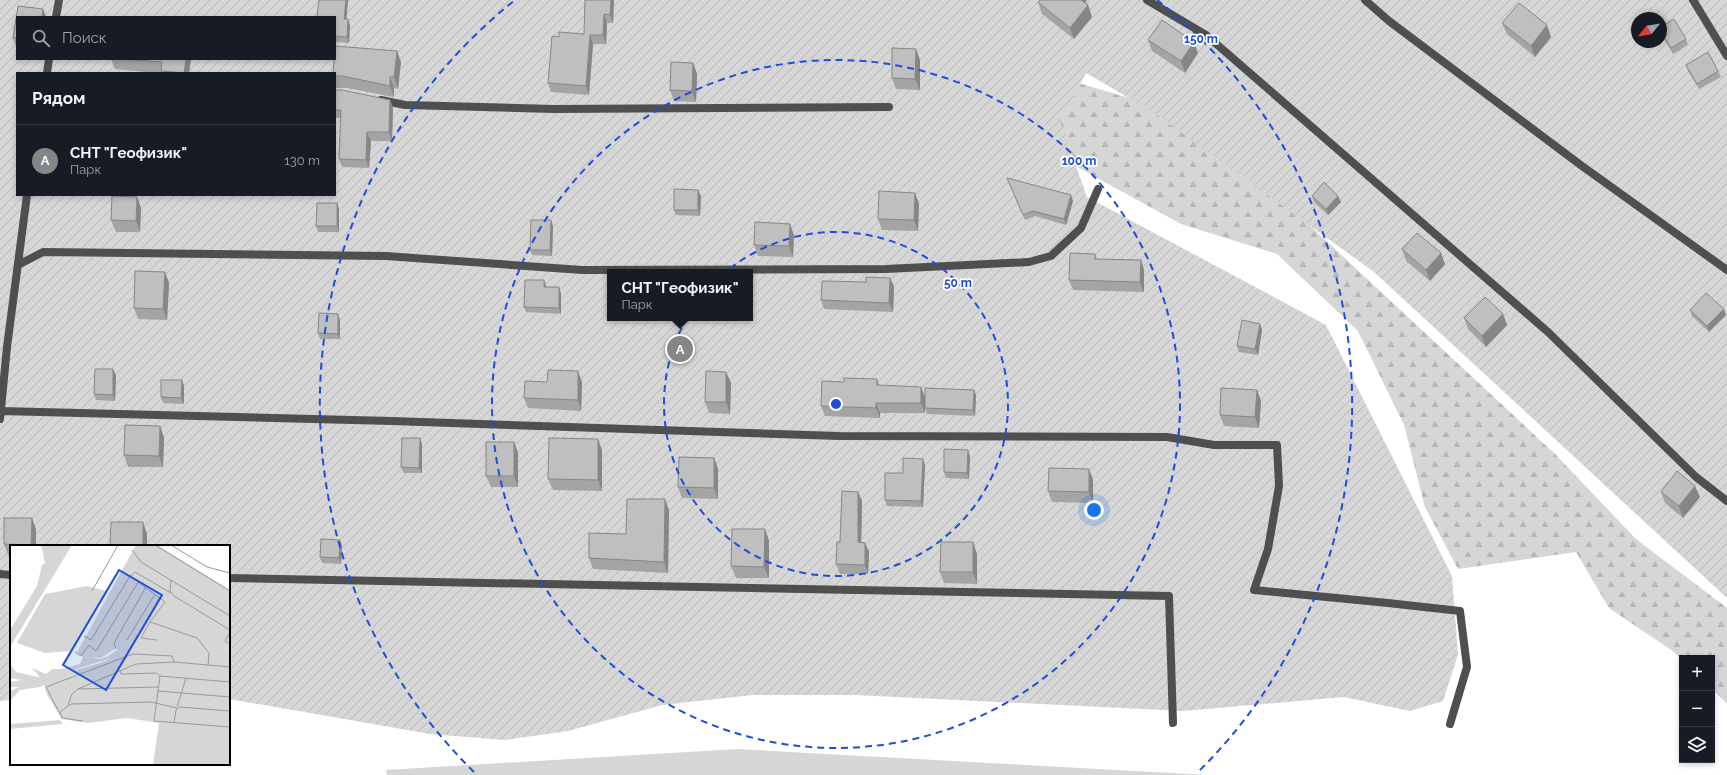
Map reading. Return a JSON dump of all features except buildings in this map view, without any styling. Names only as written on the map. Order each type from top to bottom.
[{"type":"street","points":[[56,16],[59,0]]},
{"type":"street","points":[[1147,0],[1206,35],[1548,332],[1696,477],[1727,501]]},
{"type":"street","points":[[1365,0],[1389,21],[1576,161],[1727,270]]},
{"type":"street","points":[[1693,0],[1727,56]]},
{"type":"street","points":[[47,72],[49,60]]},
{"type":"street","points":[[375,99],[405,105],[554,109],[889,107]]},
{"type":"street","points":[[753,269],[886,269],[1029,262],[1050,256],[1081,228],[1098,189]]},
{"type":"street","points":[[27,196],[0,415],[392,421],[839,436],[1167,437],[1214,444],[1277,445],[1279,486],[1268,549],[1254,590],[1388,602],[1460,611],[1467,667],[1450,724]]},
{"type":"street","points":[[18,264],[43,252],[386,256],[582,270],[607,270]]},
{"type":"street","points":[[230,578],[1169,596],[1173,723]]},
{"type":"green space","points":[[0,0],[1727,0],[1727,598],[1374,272],[1153,112],[1086,73],[1060,121],[1087,197],[1326,325],[1452,576],[1458,655],[1443,701],[1410,711],[1344,697],[1183,711],[855,695],[753,695],[662,705],[568,731],[505,740],[430,734],[230,699],[230,545],[10,545],[10,700],[0,701]]},
{"type":"green space","points":[[1042,72],[1169,110],[1291,208],[1556,455],[1636,539],[1727,608],[1727,704],[1715,692],[1715,655],[1679,655],[1679,657],[1674,652],[1609,608],[1576,552],[1458,569],[1425,507],[1404,425],[1358,331],[1277,254],[1181,224],[1019,135]]},
{"type":"green space","points":[[737,749],[1207,775],[387,775],[386,770]]},
{"type":"place","name":"СНТ \"Геофизик\"","points":[[680,349]]}]
